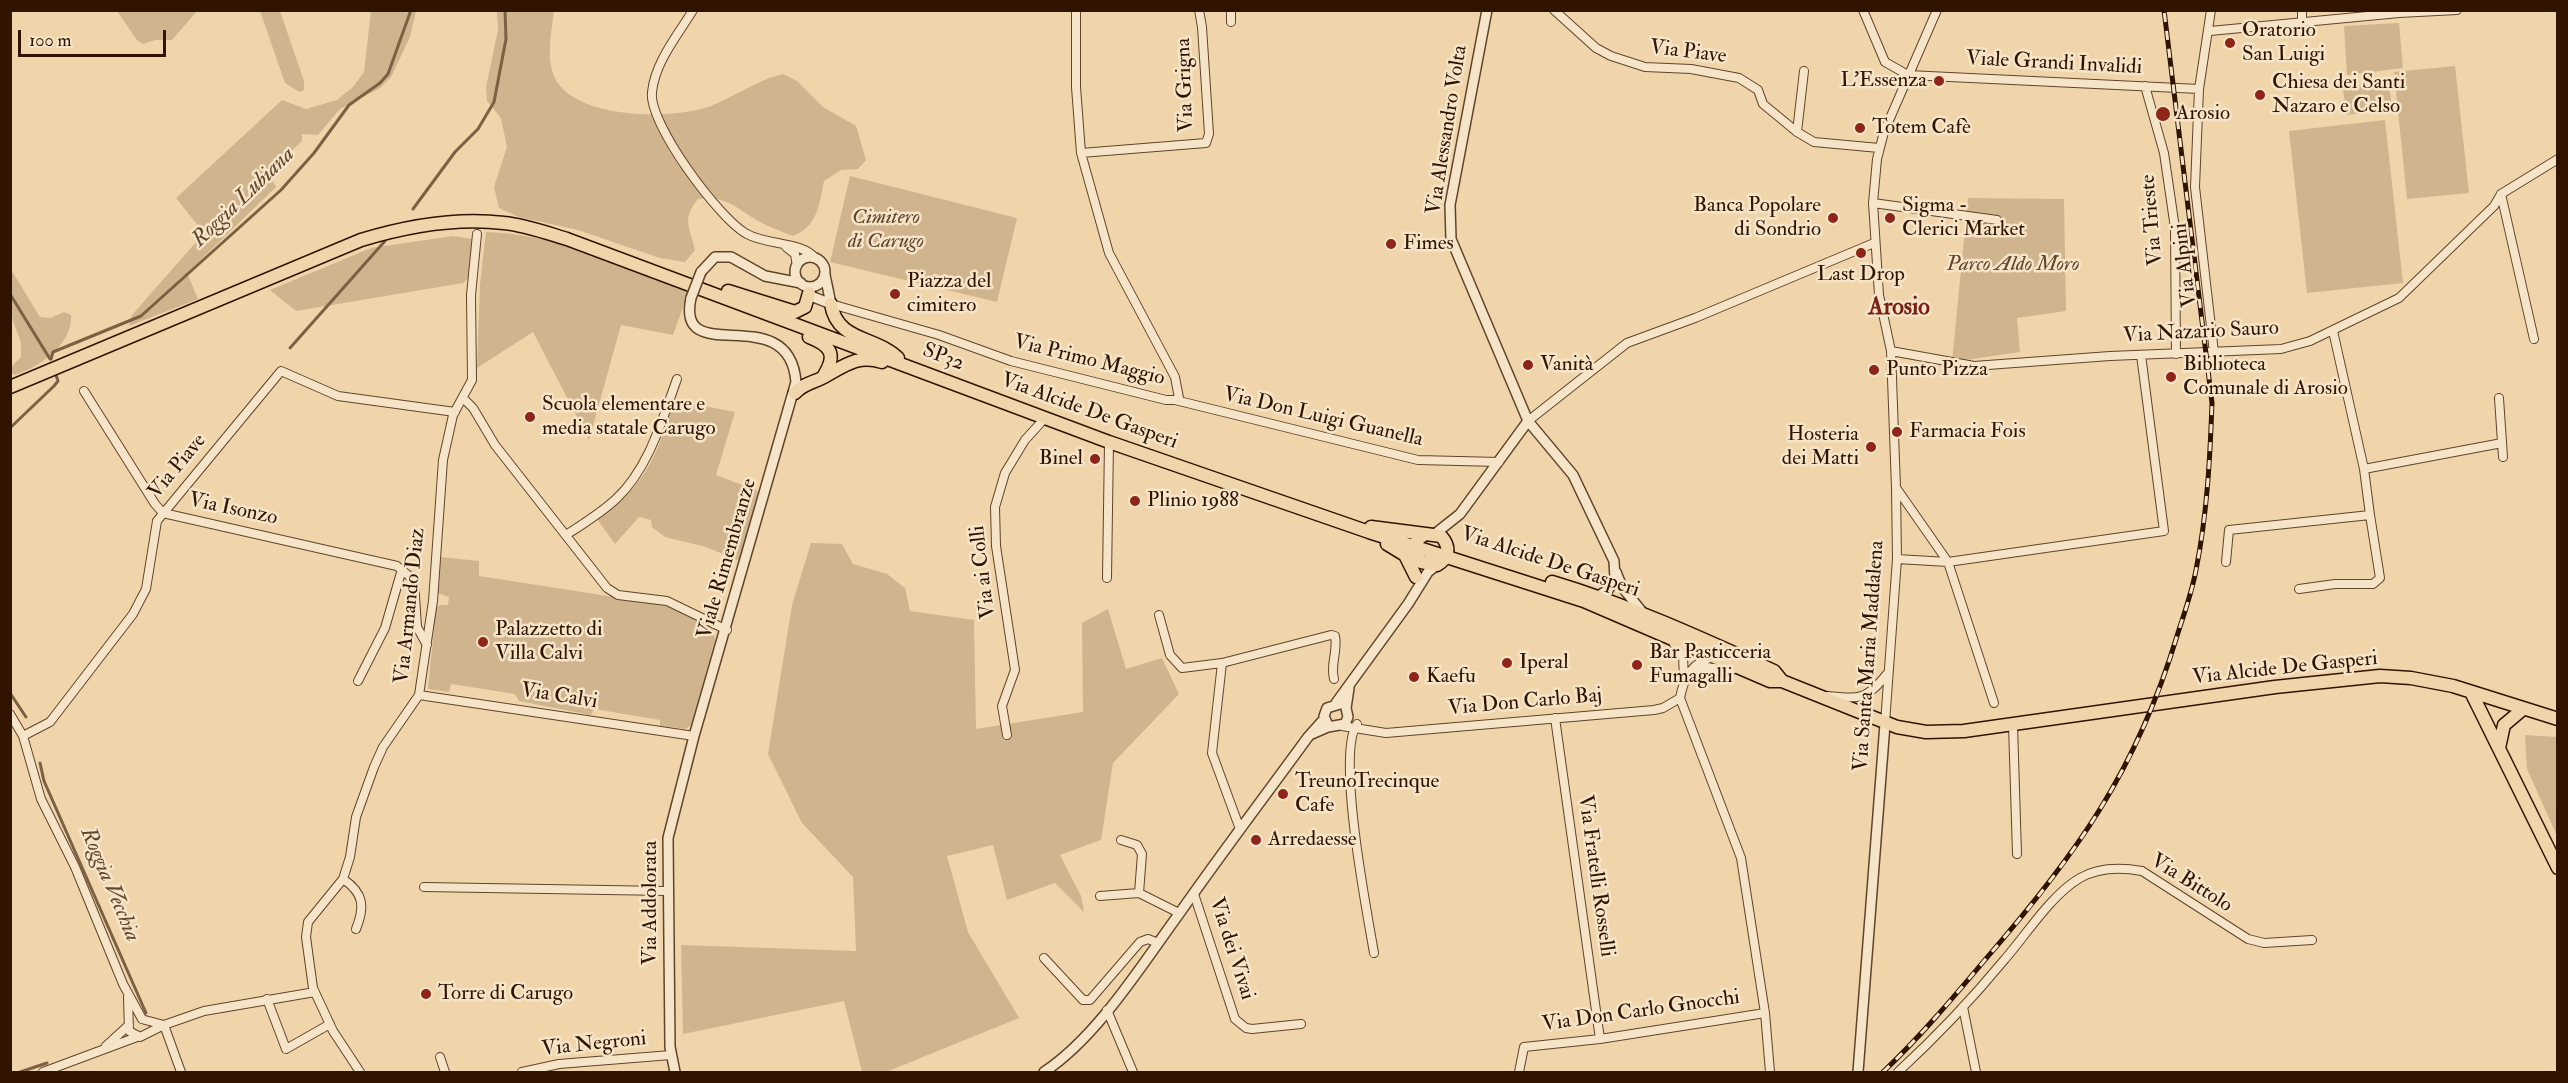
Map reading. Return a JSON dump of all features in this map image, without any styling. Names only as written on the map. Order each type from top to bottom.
[{"type":"main road","name":"SP32","points":[[10,387],[361,240],[405,227],[458,221],[504,223],[567,238],[971,390]]},
{"type":"main road","points":[[709,291],[732,291],[795,312],[805,307],[806,287]]},
{"type":"main road","points":[[736,301],[747,313],[828,346],[830,361],[823,377]]},
{"type":"main road","points":[[831,304],[838,323],[848,333],[888,350],[904,364]]},
{"type":"main road","points":[[795,393],[805,383],[823,377],[843,364],[859,360],[904,364]]},
{"type":"main road","name":"Via Alcide De Gasperi","points":[[971,390],[1109,442],[1295,505],[1370,530],[1422,542],[1444,557],[1584,601],[1718,662],[1736,660],[1769,675]]},
{"type":"main road","points":[[1370,530],[1374,539],[1405,555],[1416,577]]},
{"type":"main road","points":[[1422,542],[1445,540],[1444,557]]},
{"type":"main road","name":"Via Alcide De Gasperi","points":[[1444,557],[1598,596],[1644,614],[1815,695],[1885,724],[1918,731],[1943,732],[2013,725],[2275,687],[2380,676],[2422,680],[2558,718]]},
{"type":"main road","points":[[1478,567],[1486,566],[1587,597],[1598,596]]},
{"type":"main road","points":[[2471,692],[2558,868]]},
{"type":"main road","points":[[2499,747],[2504,725],[2523,709]]},
{"type":"street","points":[[693,10],[654,78],[651,98],[656,118],[670,142],[727,219],[758,240],[803,249],[824,266],[831,304]]},
{"type":"street","name":"Via Primo Maggio","points":[[806,287],[817,299],[939,335],[1011,361],[1175,400],[1180,394],[1175,377],[1109,253],[1081,153],[1076,87],[1077,10]]},
{"type":"street","name":"Via Grigna","points":[[1081,153],[1206,142],[1209,134],[1203,27],[1199,10]]},
{"type":"street","points":[[1231,10],[1231,22]]},
{"type":"street","name":"Via Alessandro Volta","points":[[1487,10],[1450,205],[1451,238],[1528,421],[1573,475],[1614,561],[1616,572],[1626,593],[1644,614]]},
{"type":"street","name":"Via Piave","points":[[1554,10],[1596,48],[1611,56],[1645,67],[1691,69],[1739,78],[1758,90],[1763,104],[1797,132],[1814,142],[1879,148]]},
{"type":"street","points":[[1863,10],[1886,62],[1908,75]]},
{"type":"street","name":"Via Santa Maria Maddalena","points":[[1858,1072],[1897,559],[1891,351],[1879,295],[1873,202],[1879,148],[1937,10]]},
{"type":"street","name":"Via Alpini","points":[[2211,10],[2210,31],[2199,89],[2197,208],[2214,353]]},
{"type":"street","points":[[2302,10],[2302,24]]},
{"type":"street","points":[[2210,31],[2302,24],[2372,13],[2457,10]]},
{"type":"street","points":[[1797,132],[1804,71]]},
{"type":"street","name":"Viale Grandi Invalidi","points":[[1908,75],[2199,89]]},
{"type":"street","name":"Via Trieste","points":[[2145,86],[2164,153],[2175,228],[2176,354]]},
{"type":"street","name":"Via Nazario Sauro","points":[[1891,351],[1974,366],[2281,349],[2333,331],[2399,298],[2494,206],[2500,194],[2558,159]]},
{"type":"street","points":[[2500,194],[2534,339]]},
{"type":"street","points":[[1873,202],[1997,220]]},
{"type":"street","name":"Via Armando Diaz","points":[[360,1072],[330,1024],[315,992],[306,937],[308,922],[343,879],[350,857],[356,817],[370,775],[383,747],[419,695],[433,601],[443,460],[455,411],[470,386],[472,370],[471,295],[477,234]]},
{"type":"street","points":[[1044,1072],[1066,1058],[1158,944],[1240,829],[1308,737],[1325,718],[1327,708],[1336,703],[1408,604],[1413,592],[1422,542],[1460,514],[1528,421],[1627,343],[1695,318],[1874,243]]},
{"type":"street","points":[[785,246],[795,254],[793,272],[806,287],[816,285],[825,275]]},
{"type":"street","points":[[795,393],[794,365],[784,350],[768,339],[705,333],[692,320],[691,298],[701,272],[710,260],[726,256],[736,259],[765,276],[793,272],[802,259],[815,258]]},
{"type":"street","points":[[2300,590],[2325,585],[2373,584],[2380,578],[2364,469],[2333,331]]},
{"type":"street","points":[[1897,559],[1948,562],[2164,531],[2141,355]]},
{"type":"street","name":"Via Piave","points":[[23,736],[50,722],[139,604],[148,584],[155,526],[163,513],[281,372],[338,396],[455,411]]},
{"type":"street","points":[[566,536],[614,501],[633,480],[648,454],[677,379]]},
{"type":"street","name":"Via Isonzo","points":[[84,391],[163,513],[307,544],[402,569]]},
{"type":"street","name":"Viale Rimembranze","points":[[694,736],[795,393]]},
{"type":"street","points":[[463,398],[473,408],[495,445],[612,592],[667,601],[727,630]]},
{"type":"street","points":[[2499,398],[2503,457]]},
{"type":"street","name":"Via Don Luigi Guanella","points":[[1175,400],[1418,460],[1500,462]]},
{"type":"street","name":"Via ai Colli","points":[[1007,735],[1002,706],[1015,670],[996,546],[994,507],[1005,473],[1025,440],[1045,418]]},
{"type":"street","points":[[1107,578],[1109,442]]},
{"type":"street","points":[[2364,469],[2502,443]]},
{"type":"street","points":[[1896,488],[1948,562],[1994,703]]},
{"type":"street","points":[[2226,562],[2229,530],[2370,515]]},
{"type":"street","points":[[1413,592],[1444,557]]},
{"type":"street","points":[[358,681],[385,628],[402,569],[411,577],[415,585],[417,627],[427,645]]},
{"type":"street","points":[[1598,596],[1608,590],[1616,572]]},
{"type":"street","name":"Via Alcide De Gasperi","points":[[1584,601],[1591,609],[1672,643],[1681,650],[1684,681]]},
{"type":"street","points":[[1159,615],[1170,655],[1182,668],[1221,663],[1331,635],[1335,636],[1336,642],[1330,668],[1334,679]]},
{"type":"street","points":[[1718,662],[1694,666],[1684,681],[1680,698],[1741,858],[1765,1013]]},
{"type":"street","points":[[1221,663],[1212,753],[1240,829]]},
{"type":"street","points":[[1815,695],[1862,698],[1872,693],[1888,673]]},
{"type":"street","points":[[1337,727],[1347,712],[1350,685]]},
{"type":"street","name":"Via Calvi","points":[[419,695],[694,736]]},
{"type":"street","name":"Via Don Carlo Baj","points":[[1355,727],[1386,733],[1654,710],[1663,708],[1680,698]]},
{"type":"street","points":[[1336,703],[1347,712],[1355,727],[1350,754]]},
{"type":"street","points":[[10,714],[23,736],[40,800],[75,867],[128,992],[148,1026],[146,1034]]},
{"type":"street","points":[[1325,718],[1337,727],[1347,741],[1350,754],[1354,816],[1374,953]]},
{"type":"street","name":"Via Fratelli Rosselli","points":[[1555,718],[1600,1039]]},
{"type":"street","points":[[2013,725],[2017,854]]},
{"type":"street","points":[[1308,737],[1337,727],[1355,727]]},
{"type":"street","name":"Via Addolorata","points":[[675,1072],[671,1054],[668,838],[694,736]]},
{"type":"street","points":[[1121,840],[1137,845],[1142,854],[1139,893]]},
{"type":"street","name":"Via Bittolo","points":[[1898,1072],[1963,1007],[2061,894],[2081,878],[2108,868],[2142,871],[2248,939],[2264,943],[2312,940]]},
{"type":"street","points":[[343,879],[358,892],[362,902],[362,913],[356,929]]},
{"type":"street","points":[[424,887],[667,891]]},
{"type":"street","points":[[1100,896],[1139,893],[1179,913]]},
{"type":"street","name":"Via dei Vivai","points":[[1194,894],[1235,1018],[1246,1028],[1252,1029],[1300,1024]]},
{"type":"street","points":[[1044,958],[1083,1000],[1090,1000],[1143,940],[1158,944]]},
{"type":"street","points":[[128,992],[129,1031],[136,1037]]},
{"type":"street","points":[[42,1072],[204,1011],[315,992]]},
{"type":"street","points":[[267,999],[286,1049],[330,1024]]},
{"type":"street","points":[[1963,1007],[1976,1072]]},
{"type":"street","points":[[1107,1010],[1133,1072]]},
{"type":"street","name":"Via Don Carlo Gnocchi","points":[[1519,1072],[1524,1047],[1600,1039],[1765,1013],[1770,1072]]},
{"type":"street","points":[[101,1050],[130,1023],[143,1019],[164,1025]]},
{"type":"street","points":[[164,1025],[181,1072]]},
{"type":"street","name":"Via Negroni","points":[[522,1072],[559,1064],[671,1054]]},
{"type":"street","points":[[440,1058],[445,1072]]},
{"type":"green space","points":[[117,11],[197,11],[172,40],[155,40],[143,44],[137,40]]},
{"type":"green space","points":[[260,11],[280,11],[304,81],[304,90],[299,92],[285,83]]},
{"type":"green space","points":[[371,11],[416,11],[410,37],[391,77],[380,88],[340,109],[318,135],[302,134],[302,141],[268,173],[276,187],[187,273],[198,299],[129,326],[132,315],[204,233],[176,198],[282,100],[306,109],[337,100],[353,87],[364,72]]},
{"type":"green space","points":[[497,11],[554,11],[550,48],[552,70],[561,86],[576,99],[620,112],[669,114],[708,107],[783,74],[797,81],[823,107],[856,126],[866,160],[858,169],[841,170],[824,181],[816,214],[808,227],[793,236],[762,223],[723,201],[698,199],[688,218],[695,250],[685,262],[660,258],[578,230],[519,217],[499,208],[494,187],[507,147],[501,118],[487,101],[486,87],[498,30]]},
{"type":"green space","points":[[2399,23],[2403,68],[2347,75],[2344,26]]},
{"type":"green space","points":[[2455,66],[2469,193],[2407,199],[2394,72]]},
{"type":"green space","points":[[2389,83],[2392,110],[2346,115],[2343,88]]},
{"type":"green space","points":[[2385,120],[2403,283],[2307,293],[2289,131]]},
{"type":"green space","name":"Cimitero di Carugo","points":[[850,176],[1017,218],[997,302],[830,262]]},
{"type":"green space","name":"Parco Aldo Moro","points":[[1968,198],[2064,199],[2066,311],[2017,318],[2020,352],[1952,362]]},
{"type":"green space","points":[[486,232],[513,234],[564,245],[689,291],[673,335],[621,325],[589,440],[533,332],[477,368],[480,284]]},
{"type":"green space","points":[[453,236],[472,239],[469,277],[463,283],[296,311],[270,290],[371,248]]},
{"type":"green space","points":[[10,268],[40,317],[50,318],[64,312],[71,315],[67,335],[61,345],[35,366],[15,375],[11,373],[11,367],[21,357],[21,343],[11,315]]},
{"type":"green space","points":[[673,400],[735,412],[716,475],[758,491],[740,561],[706,547],[665,537],[652,527],[651,520],[639,517],[615,544],[597,519],[627,494],[647,468],[662,438]]},
{"type":"green space","points":[[811,543],[842,544],[853,564],[887,574],[905,588],[910,611],[974,620],[976,729],[1083,712],[1082,623],[1108,609],[1126,669],[1162,658],[1179,694],[1113,763],[1101,840],[1060,855],[1081,896],[1084,912],[1055,883],[1007,900],[993,845],[947,856],[968,932],[1019,1018],[886,1072],[862,1072],[844,1001],[683,1034],[681,945],[856,951],[853,877],[802,823],[768,754],[792,605]]},
{"type":"green space","points":[[440,557],[479,561],[479,576],[666,605],[713,628],[715,640],[691,725],[686,729],[660,726],[660,720],[594,709],[591,715],[519,701],[515,694],[451,684],[449,692],[428,689],[436,608],[440,605],[448,605],[449,597],[438,593],[436,589]]},
{"type":"green space","points":[[2525,735],[2557,737],[2557,836],[2527,769]]},
{"type":"waterway","name":"Roggia Lubiana","points":[[51,359],[53,352],[141,316],[281,190],[314,153],[349,105],[380,83],[388,74],[411,10]]},
{"type":"waterway","points":[[413,209],[455,152],[478,129],[494,102],[506,39],[505,10]]},
{"type":"waterway","points":[[290,348],[385,241]]},
{"type":"waterway","points":[[10,294],[50,359]]},
{"type":"waterway","points":[[10,428],[54,386],[58,381],[56,375]]},
{"type":"waterway","points":[[10,693],[26,717]]},
{"type":"waterway","name":"Roggia Vecchia","points":[[40,763],[44,781],[146,1013]]},
{"type":"waterway","name":"Roggia Vecchia","points":[[20,1072],[47,1063]]},
{"type":"railway","points":[[1883,1072],[1935,1018],[2017,922],[2047,885],[2100,810],[2122,771],[2161,685],[2192,586],[2200,549],[2205,508],[2212,403],[2164,10]]},
{"type":"place","name":"Oratorio San Luigi","points":[[2230,43]]},
{"type":"place","name":"L'Essenza","points":[[1939,81]]},
{"type":"place","name":"Chiesa dei Santi Nazaro e Celso","points":[[2260,95]]},
{"type":"place","name":"Arosio","points":[[2163,114]]},
{"type":"place","name":"Totem Cafè","points":[[1860,128]]},
{"type":"place","name":"Banca Popolare di Sondrio","points":[[1833,218]]},
{"type":"place","name":"Sigma - Clerici Market","points":[[1890,218]]},
{"type":"place","name":"Fimes","points":[[1391,244]]},
{"type":"place","name":"Last Drop","points":[[1861,253]]},
{"type":"place","name":"Piazza del cimitero","points":[[895,294]]},
{"type":"place","name":"Vanità","points":[[1528,365]]},
{"type":"place","name":"Punto Pizza","points":[[1874,370]]},
{"type":"place","name":"Biblioteca Comunale di Arosio","points":[[2171,377]]},
{"type":"place","name":"Scuola elementare e media statale Carugo","points":[[530,417]]},
{"type":"place","name":"Farmacia Fois","points":[[1897,432]]},
{"type":"place","name":"Hosteria dei Matti","points":[[1871,447]]},
{"type":"place","name":"Binel","points":[[1095,459]]},
{"type":"place","name":"Plinio 1988","points":[[1135,501]]},
{"type":"place","name":"Palazzetto di Villa Calvi","points":[[483,642]]},
{"type":"place","name":"Iperal","points":[[1507,663]]},
{"type":"place","name":"Bar Pasticceria Fumagalli","points":[[1637,665]]},
{"type":"place","name":"Kaefu","points":[[1414,677]]},
{"type":"place","name":"TreunoTrecinque Cafe","points":[[1283,794]]},
{"type":"place","name":"Arredaesse","points":[[1256,840]]},
{"type":"place","name":"Torre di Carugo","points":[[426,994]]},
{"type":"district","name":"Arosio","points":[[1899,309]]}]
